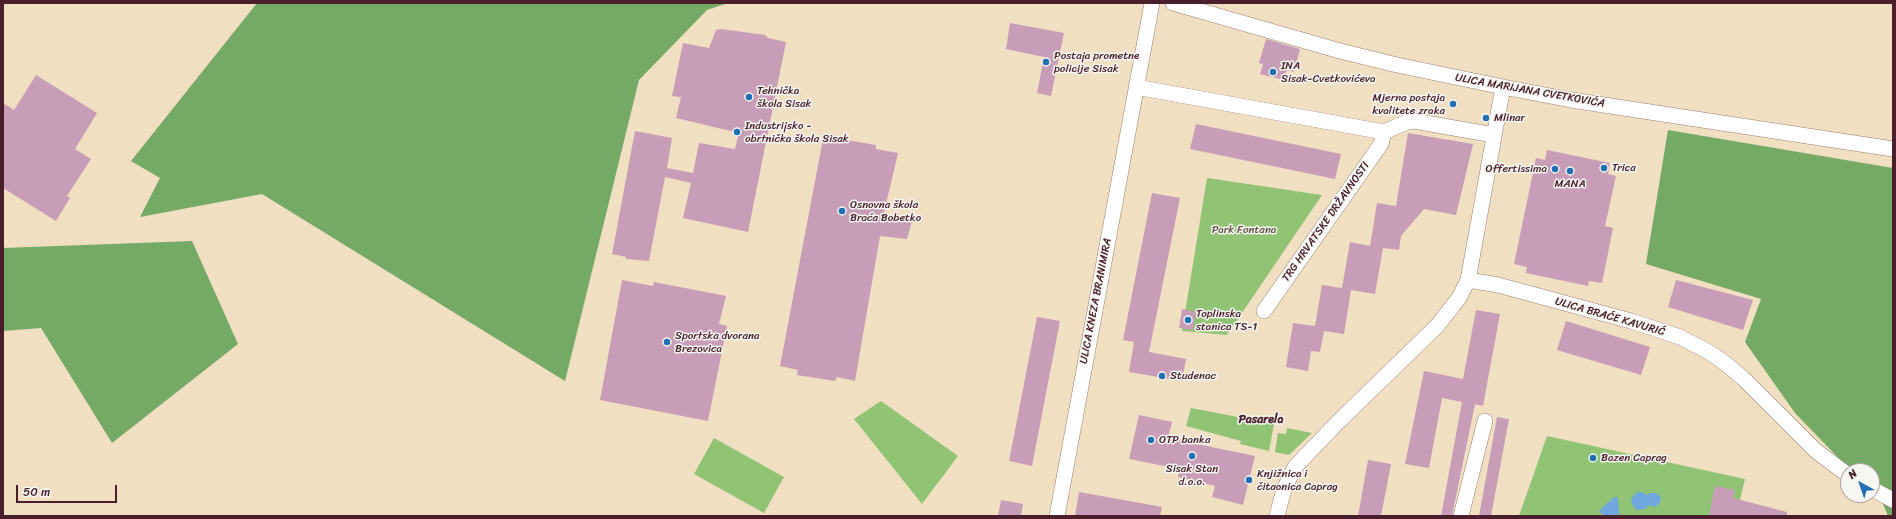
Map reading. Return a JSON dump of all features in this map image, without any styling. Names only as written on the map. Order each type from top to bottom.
[{"type":"street","name":"ULICA KNEZA BRANIMIRA","points":[[1057,516],[1152,3]]},
{"type":"street","name":"ULICA MARIJANA CVETKOVIĆA","points":[[1174,3],[1347,53],[1503,87],[1571,100],[1893,149]]},
{"type":"street","points":[[1136,87],[1384,132],[1407,122],[1414,121],[1494,135]]},
{"type":"street","points":[[1277,516],[1284,489],[1295,467],[1327,433],[1437,326],[1459,298],[1468,280],[1503,87]]},
{"type":"street","name":"TRG HRVATSKE DRŽAVNOSTI","points":[[1264,311],[1381,144],[1384,132]]},
{"type":"street","name":"ULICA BRAĆE KAVURIĆ","points":[[1468,280],[1498,286],[1650,326],[1692,343],[1709,352],[1744,379],[1816,452],[1840,469]]},
{"type":"street","points":[[1461,516],[1484,421]]},
{"type":"street","points":[[1880,493],[1893,500]]},
{"type":"green space","points":[[257,3],[728,3],[707,10],[639,80],[565,381],[262,194],[140,217],[160,178],[131,161]]},
{"type":"green space","points":[[1668,130],[1893,168],[1893,516],[1888,516],[1883,504],[1880,501],[1880,463],[1843,463],[1795,413],[1745,342],[1761,299],[1646,264]]},
{"type":"green space","name":"Park Fontana","points":[[1207,178],[1322,195],[1227,335],[1182,331]]},
{"type":"green space","points":[[192,241],[238,344],[112,443],[41,328],[3,331],[3,248]]},
{"type":"green space","points":[[881,401],[958,456],[922,504],[854,419]]},
{"type":"green space","points":[[1191,408],[1274,424],[1269,451],[1240,444],[1241,441],[1186,426]]},
{"type":"green space","points":[[1287,428],[1312,433],[1289,455],[1275,452],[1278,433],[1286,434]]},
{"type":"green space","name":"Bazen Caprag","points":[[1547,436],[1745,479],[1736,516],[1519,516]]},
{"type":"green space","points":[[714,438],[784,477],[764,513],[694,474]]},
{"type":"water","points":[[1638,492],[1642,492],[1647,495],[1650,493],[1656,493],[1661,497],[1660,503],[1655,507],[1649,505],[1645,509],[1637,510],[1634,508],[1631,501],[1632,497]]},
{"type":"water","points":[[1618,497],[1619,516],[1604,516],[1599,511],[1613,498]]},
{"type":"building","name":"Postaja prometne policije Sisak","points":[[1010,23],[1064,33],[1051,96],[1037,93],[1044,57],[1006,49]]},
{"type":"building","points":[[721,29],[765,35],[768,38],[786,42],[748,232],[683,218],[691,183],[665,177],[649,261],[626,259],[626,257],[612,254],[635,131],[672,138],[667,168],[693,173],[699,143],[735,149],[739,133],[676,118],[681,97],[672,96],[683,43],[709,48],[716,30]]},
{"type":"building","points":[[1266,39],[1300,49],[1294,72],[1287,70],[1284,80],[1260,74],[1263,64],[1259,63]]},
{"type":"building","points":[[36,75],[97,113],[75,149],[91,159],[67,196],[70,198],[56,221],[3,188],[3,103],[14,110]]},
{"type":"building","points":[[1196,124],[1341,154],[1335,179],[1190,149]]},
{"type":"building","points":[[1408,133],[1473,144],[1456,215],[1424,209],[1401,236],[1399,250],[1383,248],[1375,294],[1351,290],[1344,334],[1324,331],[1320,352],[1311,351],[1308,371],[1286,367],[1293,323],[1315,326],[1322,285],[1342,288],[1350,242],[1370,246],[1377,203],[1396,206]]},
{"type":"building","points":[[823,139],[846,142],[846,140],[876,145],[876,149],[898,153],[883,217],[912,221],[907,239],[880,236],[855,381],[837,377],[835,381],[797,375],[798,370],[780,366]]},
{"type":"building","points":[[1547,150],[1610,163],[1608,174],[1616,176],[1605,226],[1613,228],[1602,283],[1589,281],[1588,286],[1526,273],[1527,267],[1514,264],[1536,158],[1545,160]]},
{"type":"building","points":[[1152,193],[1180,198],[1149,352],[1186,359],[1182,381],[1129,372],[1134,342],[1123,340]]},
{"type":"building","name":"Sportska dvorana Brezovica","points":[[622,280],[653,286],[654,282],[726,296],[719,324],[727,326],[708,421],[600,400]]},
{"type":"building","points":[[1676,280],[1753,300],[1743,330],[1668,307]]},
{"type":"building","name":"Toplinska stanica TS-1","points":[[1182,309],[1196,312],[1193,330],[1179,328]]},
{"type":"building","points":[[1476,310],[1500,314],[1483,406],[1475,404],[1452,516],[1441,516],[1462,402],[1442,398],[1429,468],[1405,464],[1424,371],[1463,379]]},
{"type":"building","points":[[1037,317],[1060,321],[1032,466],[1009,461]]},
{"type":"building","points":[[1566,321],[1650,347],[1641,375],[1557,350]]},
{"type":"building","points":[[1139,415],[1172,422],[1168,438],[1255,456],[1243,505],[1212,497],[1215,486],[1178,477],[1180,469],[1129,459]]},
{"type":"building","points":[[1497,417],[1509,419],[1491,516],[1479,516]]},
{"type":"building","points":[[1368,460],[1391,464],[1381,516],[1358,516]]},
{"type":"building","points":[[1715,486],[1735,490],[1733,498],[1787,512],[1787,516],[1709,516]]},
{"type":"building","points":[[1079,492],[1162,507],[1160,516],[1075,516]]},
{"type":"building","points":[[1001,500],[1023,504],[1021,516],[998,516]]},
{"type":"place","name":"Postaja prometne policije Sisak","points":[[1046,62]]},
{"type":"place","name":"INA Sisak-Cvetkovićeva","points":[[1273,72]]},
{"type":"place","name":"Tehnička škola Sisak","points":[[749,97]]},
{"type":"place","name":"Mjerna postaja kvalitete zraka","points":[[1453,104]]},
{"type":"place","name":"Mlinar","points":[[1486,118]]},
{"type":"place","name":"Industrijsko - obrtnička škola Sisak","points":[[737,132]]},
{"type":"place","name":"Trica","points":[[1604,168]]},
{"type":"place","name":"Offertissima","points":[[1555,169]]},
{"type":"place","name":"MANA","points":[[1570,171]]},
{"type":"place","name":"Osnovna škola Braća Bobetko","points":[[842,211]]},
{"type":"place","name":"Toplinska stanica TS-1","points":[[1188,320]]},
{"type":"place","name":"Sportska dvorana Brezovica","points":[[667,342]]},
{"type":"place","name":"Studenac","points":[[1162,376]]},
{"type":"place","name":"OTP banka","points":[[1151,440]]},
{"type":"place","name":"Sisak Stan d.o.o.","points":[[1192,456]]},
{"type":"place","name":"Bazen Caprag","points":[[1593,458]]},
{"type":"place","name":"Knjižnica i čitaonica Caprag","points":[[1249,480]]},
{"type":"district","name":"Pasarela","points":[[1261,420]]}]
